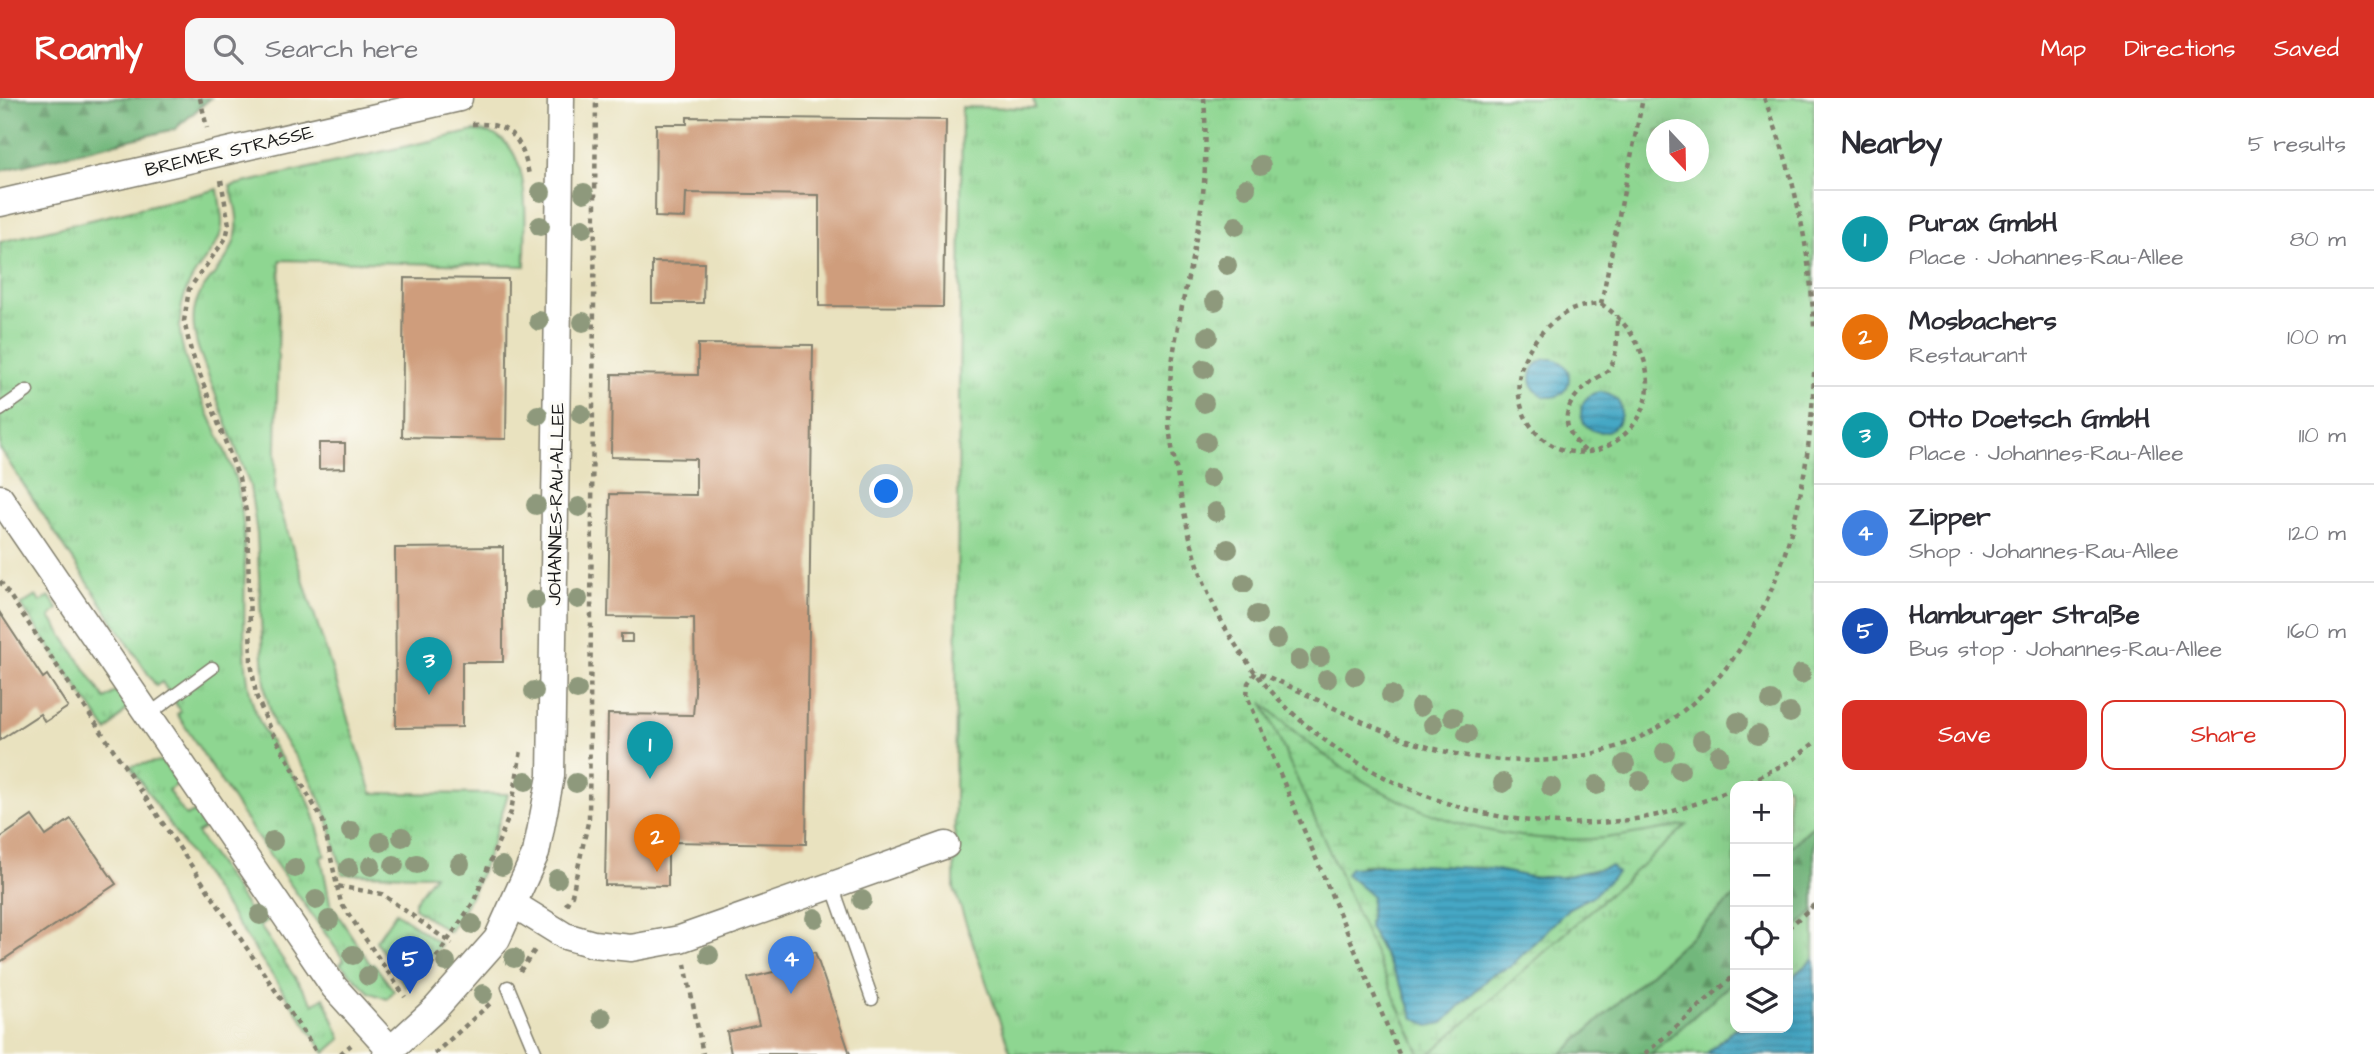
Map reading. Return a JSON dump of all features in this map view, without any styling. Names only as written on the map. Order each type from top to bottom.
[{"type":"street","name":"BREMER STRASSE","points":[[0,203],[459,98]]},
{"type":"street","name":"JOHANNES-RAU-ALLEE","points":[[388,1052],[435,1009],[497,939],[536,853],[551,776],[561,98]]},
{"type":"street","points":[[0,498],[334,987],[388,1052]]},
{"type":"street","points":[[514,905],[565,936],[593,944],[631,948],[680,939],[946,845]]},
{"type":"lane","points":[[0,410],[27,391]]},
{"type":"lane","points":[[147,716],[212,668]]},
{"type":"lane","points":[[832,885],[872,999]]},
{"type":"lane","points":[[508,987],[536,1054]]},
{"type":"path","points":[[200,98],[208,131]]},
{"type":"path","points":[[559,915],[572,895],[589,818],[596,98]]},
{"type":"path","points":[[1204,98],[1203,184],[1175,344],[1170,424],[1183,508],[1204,583],[1234,643],[1256,672],[1332,748],[1392,781],[1454,806],[1518,820],[1599,822],[1666,813],[1730,791]]},
{"type":"path","points":[[1601,304],[1643,98]]},
{"type":"path","points":[[1764,98],[1779,134],[1797,203],[1811,270],[1814,327]]},
{"type":"path","points":[[470,124],[493,123],[513,133],[524,152],[530,187]]},
{"type":"path","points":[[208,184],[234,178]]},
{"type":"path","points":[[223,188],[229,225],[226,238],[190,289],[184,321],[191,351],[239,478],[244,503],[249,557],[251,662],[256,695],[268,727],[323,821],[341,903],[405,998]]},
{"type":"path","points":[[1601,304],[1617,314],[1637,342],[1645,361],[1648,394],[1644,408],[1630,430],[1608,447],[1585,452],[1569,451],[1543,440],[1524,415],[1517,387],[1524,355],[1556,317],[1581,305],[1601,304]]},
{"type":"path","points":[[1585,452],[1566,429],[1566,416],[1581,390],[1608,370],[1614,358],[1617,314]]},
{"type":"path","points":[[1256,672],[1289,685],[1384,734],[1481,758],[1554,760],[1596,754],[1646,734],[1690,706],[1721,677],[1749,640],[1774,587],[1794,528],[1805,474],[1814,373]]},
{"type":"path","points":[[0,581],[318,1054]]},
{"type":"path","points":[[1256,672],[1248,683],[1247,696],[1399,1054]]},
{"type":"path","points":[[337,887],[382,894],[447,941],[473,903],[511,812],[523,742]]},
{"type":"path","points":[[1750,781],[1793,760],[1814,743]]},
{"type":"path","points":[[1793,924],[1814,905]]},
{"type":"path","points":[[680,939],[703,1054]]},
{"type":"path","points":[[1645,1054],[1730,979]]},
{"type":"green space","points":[[0,98],[211,98],[175,129],[0,171]]},
{"type":"green space","points":[[1033,98],[1814,98],[1814,825],[1793,844],[1793,781],[1730,781],[1730,901],[1562,1054],[1011,1054],[954,888],[962,107],[1035,108]]},
{"type":"green space","points":[[474,131],[494,135],[508,146],[518,162],[525,204],[525,266],[280,260],[275,493],[372,793],[508,794],[477,883],[449,932],[414,908],[414,902],[434,875],[343,874],[324,807],[308,775],[274,725],[266,694],[257,534],[250,486],[198,348],[194,310],[205,285],[222,264],[236,235],[237,216],[230,186]]},
{"type":"green space","points":[[218,189],[221,232],[185,293],[180,332],[196,387],[223,445],[236,481],[244,534],[244,640],[250,693],[265,732],[311,806],[325,856],[321,856],[330,903],[371,965],[374,964],[394,991],[387,999],[370,993],[340,964],[344,960],[263,846],[177,714],[181,712],[162,682],[156,686],[0,449],[0,242]]},
{"type":"green space","points":[[36,596],[40,602],[49,596],[58,609],[50,617],[105,699],[116,691],[128,708],[107,731],[21,605]]},
{"type":"green space","points":[[1263,703],[1335,762],[1373,786],[1413,806],[1455,822],[1499,833],[1592,839],[1687,825],[1430,1054],[1420,1054]],"holes":[[[1400,864],[1491,869],[1531,877],[1562,877],[1611,866],[1594,895],[1569,908],[1510,967],[1491,975],[1443,1023],[1414,1018],[1404,991],[1369,927],[1372,896],[1362,865]]]},
{"type":"green space","points":[[162,761],[179,784],[168,790],[186,816],[196,811],[207,827],[197,833],[249,910],[260,904],[270,919],[260,926],[313,1004],[324,997],[341,1039],[325,1053],[130,766]]},
{"type":"green space","points":[[1814,825],[1814,911],[1793,930],[1793,907],[1793,844]]},
{"type":"green space","points":[[1730,901],[1730,984],[1651,1054],[1562,1054]]},
{"type":"green space","points":[[1814,911],[1814,958],[1793,977],[1793,970],[1793,930]]},
{"type":"green space","points":[[396,912],[441,945],[406,987],[376,941]]},
{"type":"green space","points":[[1730,984],[1730,1032],[1706,1054],[1651,1054]]},
{"type":"water","points":[[1550,359],[1563,365],[1569,378],[1563,391],[1550,397],[1537,391],[1531,378],[1537,365]]},
{"type":"water","points":[[1601,392],[1609,393],[1615,398],[1620,404],[1620,420],[1615,426],[1609,431],[1601,432],[1593,431],[1587,426],[1582,420],[1581,412],[1582,404],[1587,398],[1593,393]]},
{"type":"water","points":[[1400,864],[1491,869],[1531,877],[1562,877],[1611,866],[1617,873],[1594,895],[1569,908],[1510,967],[1491,975],[1443,1023],[1429,1026],[1414,1018],[1404,991],[1369,927],[1372,896],[1346,874],[1350,868]]},
{"type":"water","points":[[1814,958],[1814,1054],[1706,1054],[1730,1032],[1793,1033],[1793,977]]},
{"type":"building","points":[[687,117],[946,120],[943,307],[819,306],[819,195],[686,193],[685,218],[655,217],[656,124],[687,124]]},
{"type":"building","points":[[652,262],[704,263],[703,303],[652,303]]},
{"type":"building","points":[[404,278],[508,279],[506,439],[402,437]]},
{"type":"building","points":[[698,344],[813,345],[806,844],[668,842],[668,886],[605,885],[608,714],[693,715],[695,692],[694,618],[608,617],[610,494],[696,495],[696,459],[611,457],[612,374],[698,375]]},
{"type":"building","points":[[319,443],[345,443],[345,468],[319,469]]},
{"type":"building","points":[[503,547],[503,662],[462,662],[462,727],[396,728],[395,548]]},
{"type":"building","points":[[0,613],[43,678],[47,675],[68,707],[45,722],[40,714],[0,740]]},
{"type":"building","points":[[621,634],[632,634],[632,642],[621,642]]},
{"type":"building","points":[[32,816],[46,836],[71,819],[116,884],[0,962],[0,838]]},
{"type":"building","points":[[815,952],[850,1054],[731,1054],[727,1032],[759,1025],[748,978],[795,967],[793,957]]},
{"type":"place","name":"Otto Doetsch GmbH","points":[[429,695]]},
{"type":"place","name":"Purax GmbH","points":[[650,779]]},
{"type":"place","name":"Mosbachers","points":[[657,872]]},
{"type":"place","name":"Hamburger Straße","points":[[410,994]]},
{"type":"place","name":"Zipper","points":[[791,994]]}]
